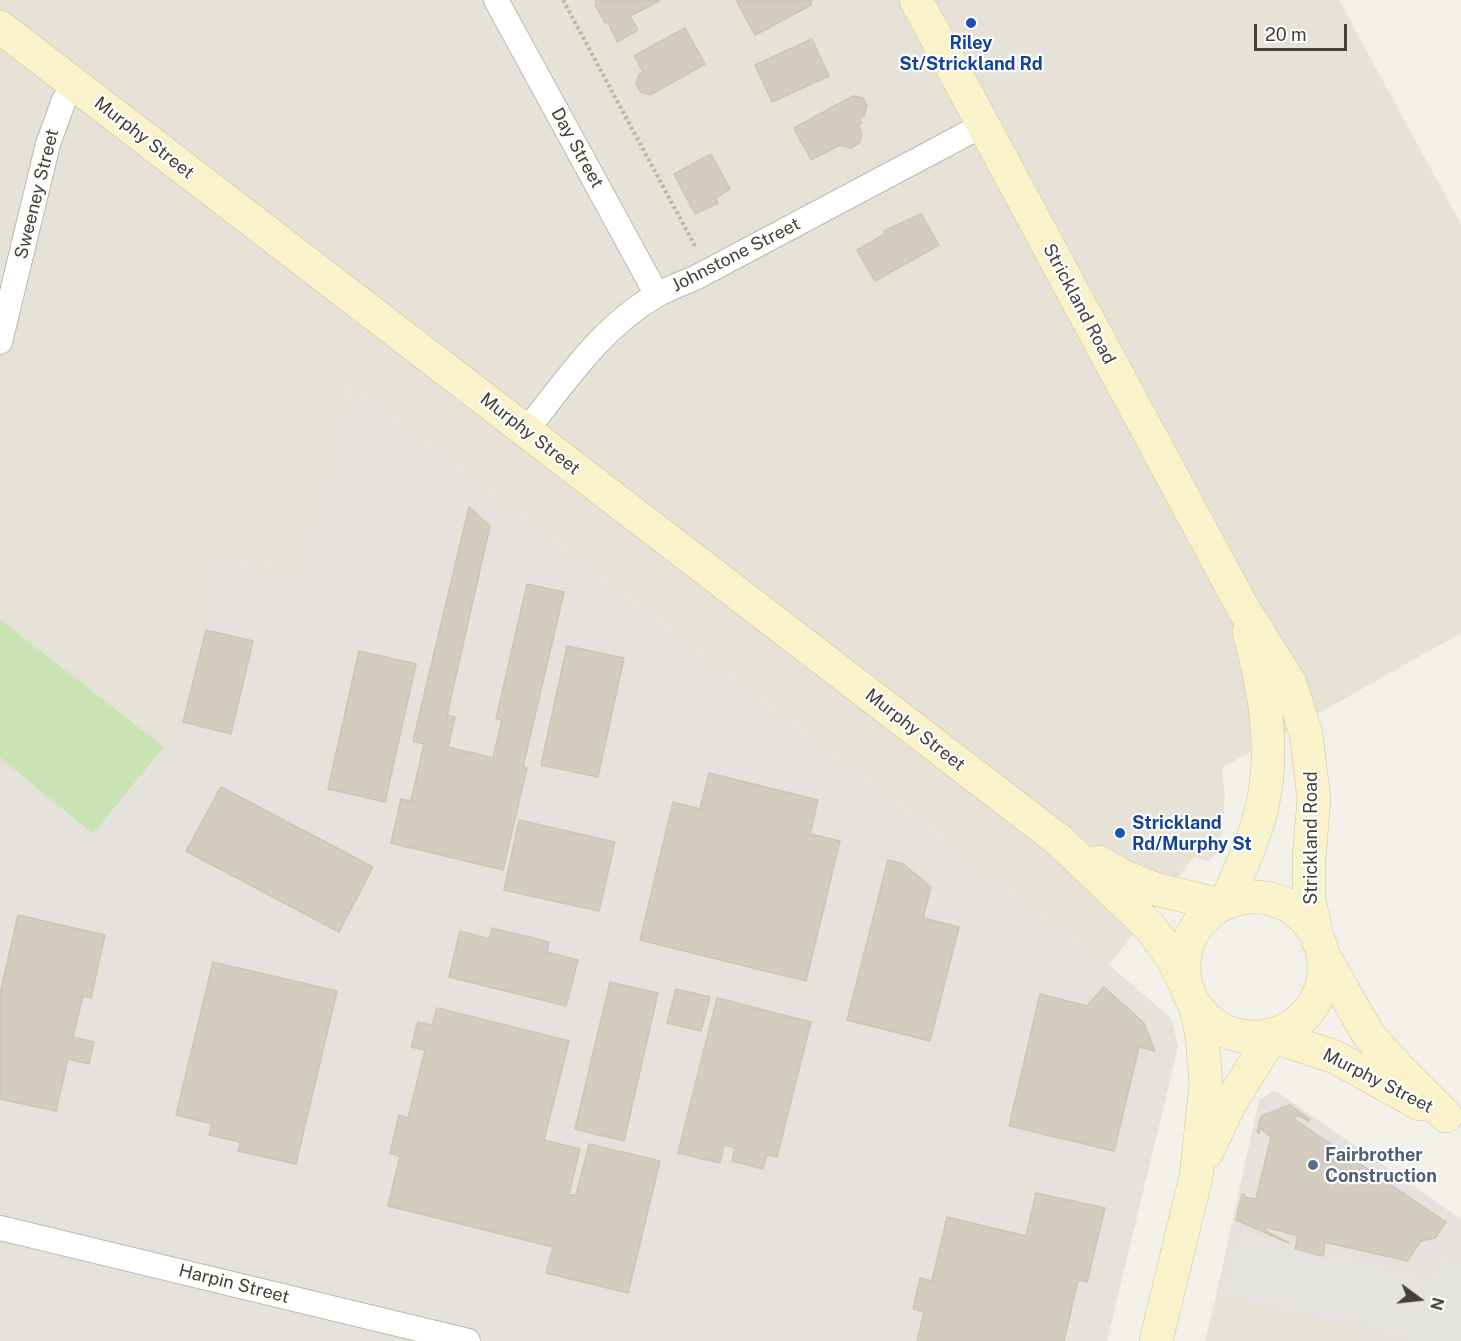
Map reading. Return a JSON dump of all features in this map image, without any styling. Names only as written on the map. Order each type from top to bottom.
[{"type":"street","name":"Day Street","points":[[496,0],[657,295]]},
{"type":"street","name":"Strickland Road","points":[[916,0],[1243,608],[1290,683],[1306,734],[1314,798],[1309,859],[1309,899],[1320,947]]},
{"type":"street","name":"Murphy Street","points":[[0,27],[1059,841],[1150,927],[1173,959],[1191,995]]},
{"type":"street","name":"Sweeney Street","points":[[0,342],[48,144],[60,109],[75,85]]},
{"type":"street","name":"Johnstone Street","points":[[526,431],[578,365],[608,334],[657,295],[703,274],[983,125]]},
{"type":"street","name":"Strickland Road","points":[[1224,904],[1257,824],[1267,780],[1268,725],[1256,659],[1243,608]]},
{"type":"street","name":"Murphy Street","points":[[1059,841],[1139,883],[1170,893],[1224,904]]},
{"type":"street","points":[[1156,1341],[1196,1177],[1206,1076],[1202,1036],[1184,970],[1185,954],[1190,939],[1197,925],[1208,914],[1224,904],[1254,897],[1280,902],[1303,918],[1312,928],[1320,947],[1322,978],[1314,1001],[1305,1015],[1292,1025],[1275,1033],[1244,1036],[1229,1032],[1215,1026],[1204,1016],[1191,995]]},
{"type":"street","name":"Murphy Street","points":[[1320,947],[1368,1034],[1399,1070],[1454,1121]]},
{"type":"street","name":"Murphy Street","points":[[1275,1033],[1290,1042],[1335,1057],[1403,1097],[1454,1121]]},
{"type":"street","points":[[1196,1177],[1229,1105],[1275,1033]]},
{"type":"street","name":"Harpin Street","points":[[0,1228],[468,1341]]},
{"type":"path","points":[[563,0],[696,247]]},
{"type":"shaded area","points":[[0,0],[1339,0],[1461,224],[1461,633],[1222,768],[1225,795],[1222,832],[1217,853],[1208,861],[1194,857],[1109,965],[349,383],[298,573],[215,556],[164,747],[0,619]]},
{"type":"shaded area","points":[[349,383],[1109,965],[1171,1018],[1178,1047],[1107,1341],[0,1341],[0,758],[93,834],[164,747],[215,556],[298,573]]},
{"type":"shaded area","points":[[1272,1091],[1279,1093],[1461,1219],[1461,1341],[1357,1341],[1360,1328],[1216,1296],[1259,1100]]},
{"type":"shaded area","points":[[1240,1233],[1434,1282],[1443,1258],[1461,1265],[1461,1341],[1411,1341],[1379,1327],[1360,1322],[1225,1293]]},
{"type":"shaded area","points":[[1216,1296],[1361,1328],[1357,1341],[1205,1341]]},
{"type":"green space","points":[[0,619],[164,747],[93,834],[0,758]]},
{"type":"building","points":[[595,0],[659,1],[630,16],[638,30],[617,42],[608,22],[605,23],[595,5],[597,4]]},
{"type":"building","points":[[736,0],[812,0],[811,5],[755,35]]},
{"type":"building","points":[[685,28],[705,64],[650,95],[641,92],[636,84],[639,74],[643,72],[634,56]]},
{"type":"building","points":[[812,39],[829,76],[772,102],[755,65]]},
{"type":"building","points":[[853,96],[863,98],[867,106],[864,116],[859,118],[862,123],[858,125],[862,134],[859,143],[851,148],[840,145],[811,160],[794,128]]},
{"type":"building","points":[[711,154],[730,189],[715,198],[718,203],[695,214],[674,174]]},
{"type":"building","points":[[921,214],[939,245],[875,281],[857,250],[885,234],[884,231]]},
{"type":"building","points":[[469,507],[490,526],[447,715],[455,717],[448,747],[493,758],[502,720],[496,719],[527,584],[564,592],[523,767],[527,768],[503,870],[391,843],[401,799],[411,801],[424,744],[413,741]]},
{"type":"building","points":[[206,630],[253,641],[231,734],[183,722]]},
{"type":"building","points":[[567,646],[624,658],[598,777],[541,765]]},
{"type":"building","points":[[359,651],[416,664],[385,802],[328,789]]},
{"type":"building","points":[[709,773],[818,800],[810,834],[840,841],[806,981],[640,940],[673,802],[700,809]]},
{"type":"building","points":[[221,787],[373,867],[339,932],[186,851]]},
{"type":"building","points":[[519,820],[615,842],[599,911],[504,890]]},
{"type":"building","points":[[888,860],[903,864],[931,887],[923,918],[959,927],[930,1041],[847,1020]]},
{"type":"building","points":[[18,915],[105,935],[91,998],[83,996],[73,1037],[94,1042],[89,1064],[68,1059],[56,1111],[0,1099],[0,994]]},
{"type":"building","points":[[492,928],[549,942],[547,952],[578,960],[566,1006],[449,977],[460,931],[489,939]]},
{"type":"building","points":[[213,962],[337,991],[296,1164],[238,1151],[240,1142],[209,1135],[212,1124],[176,1115]]},
{"type":"building","points":[[610,982],[658,993],[624,1141],[575,1129]]},
{"type":"building","points":[[1104,987],[1144,1023],[1155,1051],[1139,1047],[1114,1151],[1009,1126],[1040,994],[1087,1006]]},
{"type":"building","points":[[676,989],[710,997],[701,1031],[667,1023]]},
{"type":"building","points":[[717,998],[811,1022],[777,1157],[767,1155],[763,1169],[732,1161],[735,1148],[724,1145],[720,1163],[678,1153]]},
{"type":"building","points":[[437,1008],[569,1041],[544,1140],[580,1149],[569,1195],[576,1195],[589,1144],[660,1161],[628,1293],[546,1273],[553,1247],[388,1206],[400,1156],[390,1153],[399,1115],[408,1118],[425,1050],[411,1047],[418,1022],[432,1025]]},
{"type":"building","name":"Fairbrother Construction","points":[[1290,1105],[1310,1119],[1309,1121],[1297,1115],[1294,1119],[1446,1222],[1435,1238],[1421,1241],[1407,1261],[1325,1242],[1323,1256],[1295,1249],[1298,1236],[1265,1227],[1264,1230],[1289,1243],[1236,1220],[1242,1194],[1245,1195],[1244,1197],[1256,1199],[1271,1137],[1260,1128],[1259,1133],[1257,1132],[1261,1116]]},
{"type":"building","points":[[1036,1193],[1105,1208],[1087,1282],[1078,1280],[1064,1341],[917,1341],[924,1312],[913,1309],[920,1278],[932,1281],[947,1217],[1026,1236]]},
{"type":"place","name":"Riley St/Strickland Rd","points":[[971,23]]},
{"type":"place","name":"Strickland Rd/Murphy St","points":[[1120,833]]},
{"type":"place","name":"Fairbrother Construction","points":[[1313,1165]]}]
